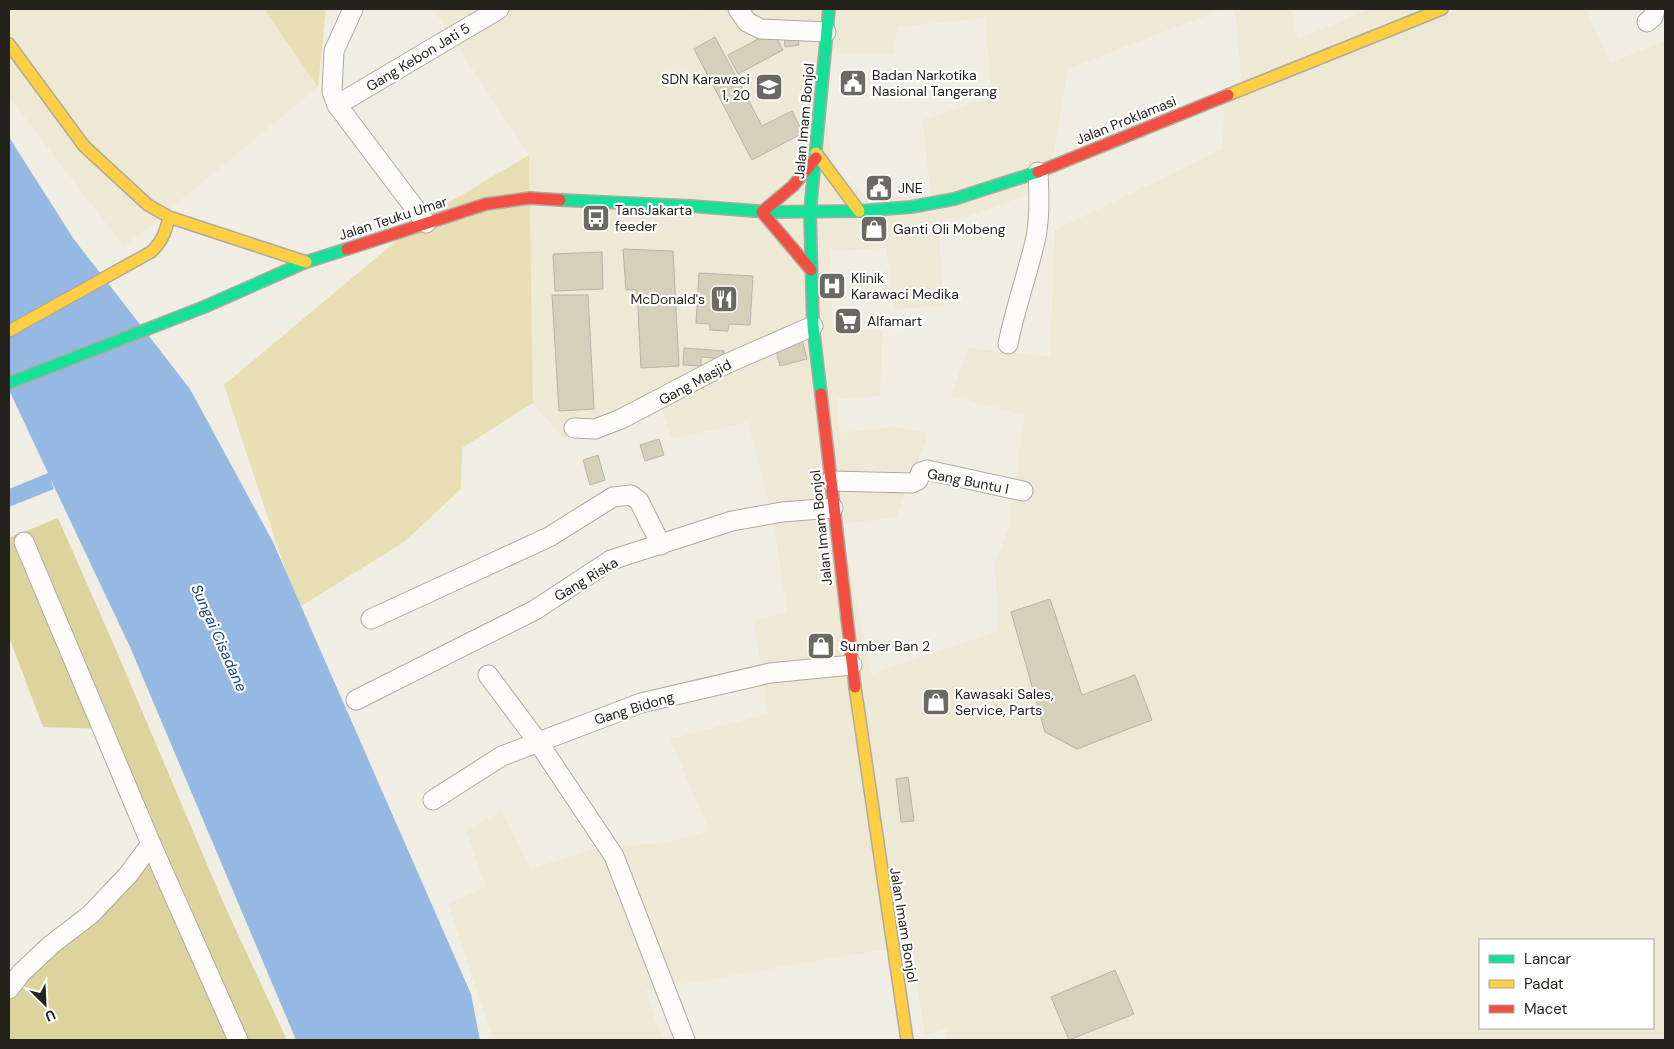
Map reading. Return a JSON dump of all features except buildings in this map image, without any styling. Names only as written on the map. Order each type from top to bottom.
[{"type":"main road","name":"Jalan Imam Bonjol","points":[[829,9],[810,212],[813,326],[852,665],[907,1040]]},
{"type":"main road","name":"Jalan Proklamasi","points":[[810,212],[911,207],[954,199],[1038,172],[1442,9]]},
{"type":"main road","points":[[9,44],[84,146],[148,206],[169,218],[306,262]]},
{"type":"main road","points":[[812,270],[762,212],[793,186],[816,155],[859,210]]},
{"type":"main road","name":"Jalan Teuku Umar","points":[[9,383],[204,307],[306,262],[486,204],[530,198],[762,212],[810,212]]},
{"type":"main road","points":[[9,331],[159,246],[165,236],[169,218]]},
{"type":"street","points":[[353,9],[334,51],[332,91],[337,105],[426,223]]},
{"type":"street","name":"Gang Kebon Jati 5","points":[[337,105],[498,9]]},
{"type":"street","points":[[738,9],[747,22],[761,29],[826,32]]},
{"type":"street","points":[[1008,344],[1013,317],[1036,236],[1039,200],[1038,172]]},
{"type":"street","name":"Gang Masjid","points":[[574,428],[595,428],[621,420],[726,364],[813,326]]},
{"type":"street","name":"Gang Buntu I","points":[[831,481],[912,484],[918,480],[920,472],[927,470],[1023,491]]},
{"type":"street","points":[[371,620],[549,537],[613,497],[631,495],[639,501],[662,545]]},
{"type":"street","name":"Gang Riska","points":[[356,700],[535,610],[612,560],[732,521],[782,512],[833,508]]},
{"type":"street","points":[[24,542],[151,844],[238,1040]]},
{"type":"street","name":"Gang Bidong","points":[[433,800],[502,756],[641,703],[770,673],[852,665]]},
{"type":"street","points":[[488,675],[538,742],[614,856],[686,1040]]},
{"type":"street","points":[[9,989],[21,973],[52,944],[90,915],[128,875],[151,844]]},
{"type":"shaded area","points":[[9,9],[264,9],[318,87],[124,247],[9,97]]},
{"type":"shaded area","points":[[264,9],[326,9],[318,87]]},
{"type":"shaded area","points":[[433,9],[689,9],[691,11],[710,9],[1223,9],[1068,69],[1052,163],[1026,195],[939,227],[943,306],[895,309],[886,248],[831,251],[832,328],[882,330],[880,396],[836,399],[839,433],[892,427],[929,433],[896,517],[841,524],[871,674],[998,631],[995,562],[1008,530],[1025,415],[951,396],[968,348],[1050,357],[1055,230],[1223,149],[1224,104],[1243,97],[1235,9],[1291,9],[1298,39],[1370,9],[1586,9],[1610,63],[1665,41],[1665,1040],[948,1040],[946,1029],[925,1035],[911,945],[646,990],[662,1040],[494,1040],[448,904],[486,887],[466,830],[502,811],[530,869],[601,847],[666,843],[709,831],[670,739],[768,714],[754,621],[787,612],[773,517],[748,422],[672,439],[656,393],[563,438],[533,403],[529,155]],"holes":[[[985,18],[992,97],[923,120],[931,198],[865,196],[834,169],[825,114],[826,53],[894,54],[897,27]]]},
{"type":"shaded area","points":[[529,155],[533,403],[462,448],[461,489],[404,542],[298,608],[224,385],[426,216]]},
{"type":"shaded area","points":[[58,518],[223,902],[287,1040],[9,1040],[9,998],[158,845],[108,729],[43,727],[9,637],[9,538]]},
{"type":"water","name":"Sungai Cisadane","points":[[9,137],[73,238],[190,389],[273,542],[471,994],[480,1040],[296,1040],[130,647],[50,478],[54,489],[9,507],[9,489],[48,473],[9,390]]},
{"type":"traffic: fast","points":[[821,394],[813,326],[810,212],[829,9]]},
{"type":"traffic: fast","points":[[560,200],[691,206],[769,212],[859,211],[911,207],[954,199],[1038,172]]},
{"type":"traffic: fast","points":[[9,383],[204,307],[306,262],[347,249]]},
{"type":"traffic: slow","points":[[1228,95],[1442,9]]},
{"type":"traffic: slow","points":[[9,44],[84,146],[148,205],[169,217],[306,262]]},
{"type":"traffic: slow","points":[[816,153],[859,211]]},
{"type":"traffic: slow","points":[[9,331],[151,252],[163,236],[169,217]]},
{"type":"traffic: slow","points":[[855,687],[907,1040]]},
{"type":"traffic: jam","points":[[1038,172],[1228,95]]},
{"type":"traffic: jam","points":[[811,270],[762,212],[793,186],[816,158]]},
{"type":"traffic: jam","points":[[347,249],[486,204],[530,198],[560,200]]},
{"type":"traffic: jam","points":[[821,394],[855,687]]},
{"type":"place","name":"Badan Narkotika Nasional Tangerang","points":[[853,83]]},
{"type":"place","name":"SDN Karawaci 1, 20","points":[[769,87]]},
{"type":"place","name":"JNE","points":[[879,188]]},
{"type":"place","name":"TansJakarta feeder","points":[[596,218]]},
{"type":"place","name":"Ganti Oli Mobeng","points":[[874,229]]},
{"type":"place","name":"Klinik Karawaci Medika","points":[[832,286]]},
{"type":"place","name":"McDonald's","points":[[724,299]]},
{"type":"place","name":"Alfamart","points":[[848,321]]},
{"type":"place","name":"Sumber Ban 2","points":[[821,646]]},
{"type":"place","name":"Kawasaki Sales, Service, Parts","points":[[936,702]]}]
